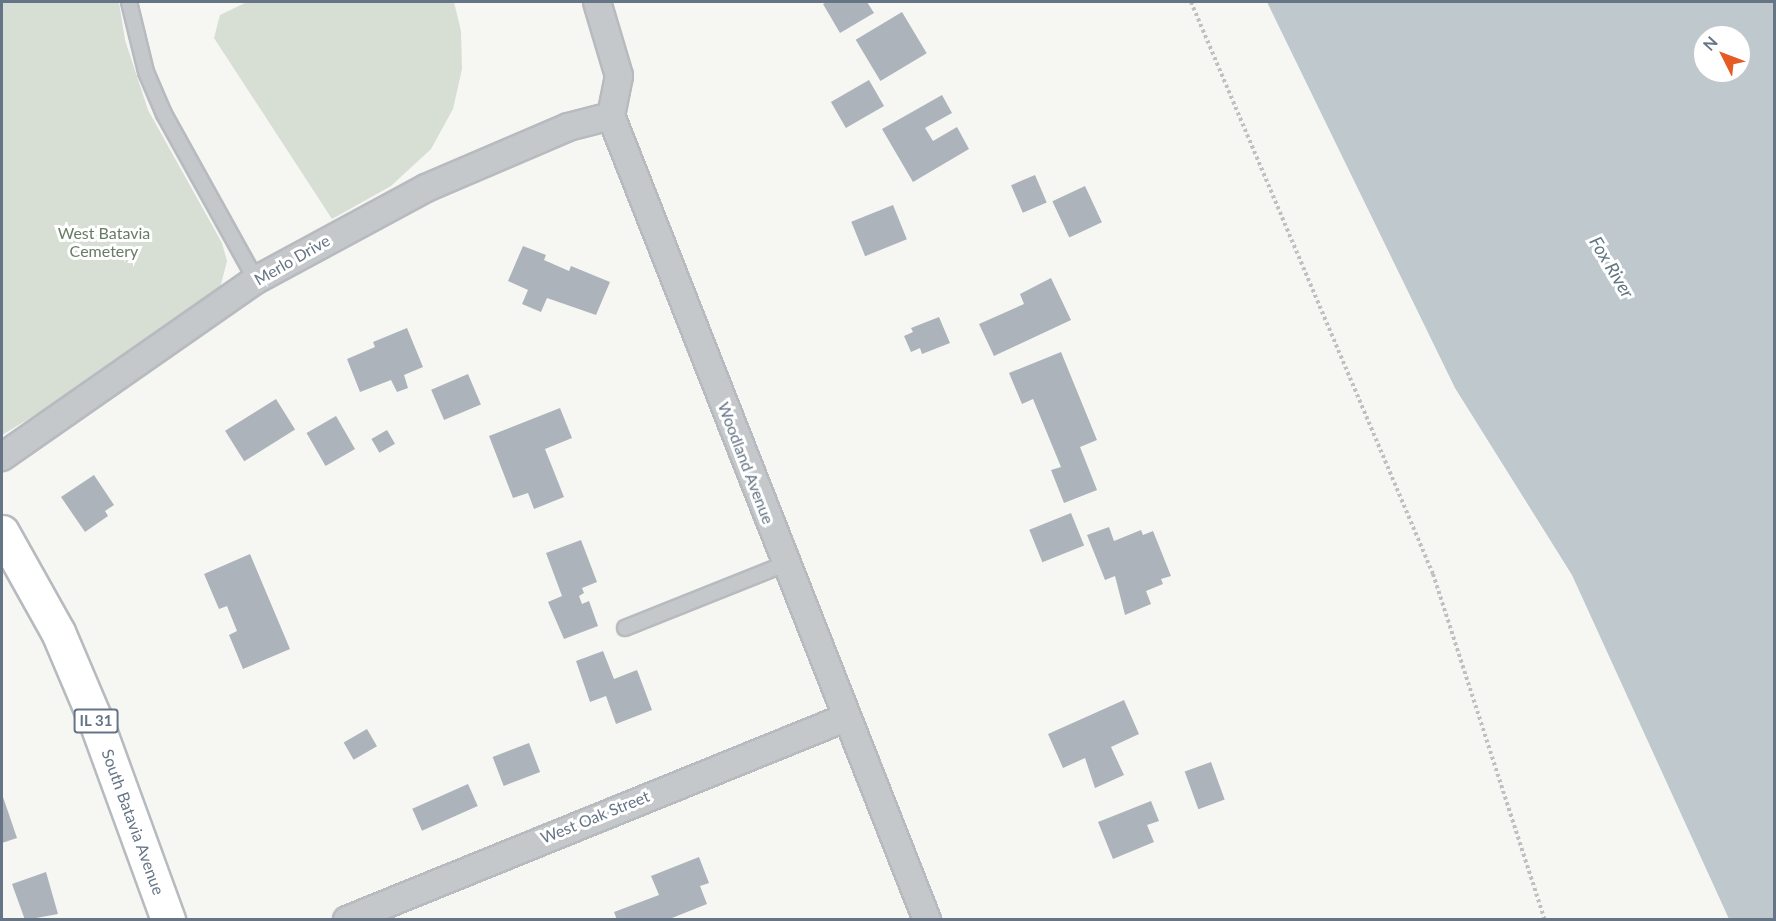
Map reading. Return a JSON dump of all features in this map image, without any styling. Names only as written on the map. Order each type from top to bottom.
[{"type":"main road","name":"South Batavia Avenue","points":[[2,532],[58,632],[95,719],[168,920]]},
{"type":"street","points":[[597,2],[619,76],[610,116]]},
{"type":"street","name":"Merlo Drive","points":[[2,457],[256,280],[426,188],[568,127],[610,116]]},
{"type":"street","name":"Woodland Avenue","points":[[610,116],[845,718],[927,920]]},
{"type":"street","name":"West Oak Street","points":[[347,920],[845,718]]},
{"type":"lane","points":[[129,2],[146,72],[164,114],[256,280]]},
{"type":"lane","points":[[625,628],[786,564]]},
{"type":"path","points":[[1191,2],[1433,574],[1545,920]]},
{"type":"green space","name":"West Batavia Cemetery","points":[[2,2],[119,2],[125,40],[148,110],[222,243],[227,261],[220,288],[55,403],[2,435]]},
{"type":"green space","points":[[247,2],[454,2],[461,31],[462,69],[453,109],[431,149],[391,186],[332,219],[214,38],[220,15]]},
{"type":"water","name":"Fox River","points":[[1267,2],[1774,2],[1774,919],[1729,919],[1572,575],[1455,388]]},
{"type":"building","points":[[827,2],[867,2],[874,13],[840,33],[823,4]]},
{"type":"building","points":[[902,12],[927,53],[880,81],[856,40]]},
{"type":"building","points":[[869,80],[884,106],[846,128],[831,102]]},
{"type":"building","points":[[942,95],[952,113],[925,128],[933,141],[957,127],[969,149],[913,182],[882,129]]},
{"type":"building","points":[[1035,175],[1047,203],[1023,213],[1011,185]]},
{"type":"building","points":[[1085,186],[1102,222],[1069,237],[1052,201]]},
{"type":"building","points":[[893,205],[907,239],[865,256],[851,222]]},
{"type":"building","points":[[523,246],[546,255],[544,260],[569,271],[571,266],[610,282],[596,315],[547,298],[541,312],[522,304],[528,290],[508,281]]},
{"type":"building","points":[[1051,278],[1071,320],[994,356],[979,324],[1024,304],[1020,294]]},
{"type":"building","points":[[939,317],[950,343],[922,354],[920,348],[911,352],[904,336],[913,332],[911,328]]},
{"type":"building","points":[[407,328],[423,367],[404,375],[408,388],[397,392],[391,380],[360,392],[347,359],[375,347],[373,342]]},
{"type":"building","points":[[1061,352],[1097,440],[1080,447],[1097,490],[1064,503],[1051,470],[1061,467],[1033,399],[1022,404],[1009,373]]},
{"type":"building","points":[[468,374],[481,404],[444,420],[431,390]]},
{"type":"building","points":[[276,399],[295,430],[244,461],[225,431]]},
{"type":"building","points":[[560,408],[572,438],[545,449],[564,497],[534,509],[528,493],[513,498],[489,436]]},
{"type":"building","points":[[336,416],[355,449],[326,466],[307,433]]},
{"type":"building","points":[[387,430],[395,444],[379,453],[371,439]]},
{"type":"building","points":[[94,475],[114,505],[105,511],[108,516],[85,532],[61,497]]},
{"type":"building","points":[[1071,513],[1084,545],[1042,562],[1029,530]]},
{"type":"building","points":[[1109,527],[1114,541],[1141,530],[1143,535],[1153,531],[1171,576],[1161,579],[1163,584],[1146,591],[1151,604],[1125,615],[1115,576],[1105,580],[1087,535]]},
{"type":"building","points":[[581,540],[597,582],[582,588],[584,593],[579,596],[582,604],[589,601],[598,626],[564,639],[548,602],[562,596],[546,553]]},
{"type":"building","points":[[250,554],[290,649],[243,669],[229,635],[237,631],[227,606],[219,609],[204,574]]},
{"type":"building","points":[[603,651],[614,679],[637,670],[652,710],[616,724],[606,696],[590,702],[576,661]]},
{"type":"building","points":[[1124,700],[1139,734],[1111,747],[1124,775],[1095,788],[1085,758],[1063,768],[1048,734]]},
{"type":"building","points":[[367,729],[377,746],[354,760],[344,742]]},
{"type":"building","points":[[529,743],[540,772],[504,786],[493,757]]},
{"type":"building","points":[[1211,762],[1225,800],[1198,809],[1185,772]]},
{"type":"building","points":[[468,784],[478,806],[422,831],[412,809]]},
{"type":"building","points":[[2,794],[17,838],[2,843]]},
{"type":"building","points":[[1151,801],[1159,821],[1147,825],[1154,842],[1113,859],[1098,822]]},
{"type":"building","points":[[699,857],[709,883],[700,886],[707,904],[667,920],[617,920],[614,912],[659,895],[651,876]]},
{"type":"building","points":[[46,872],[58,914],[25,920],[12,884]]}]
